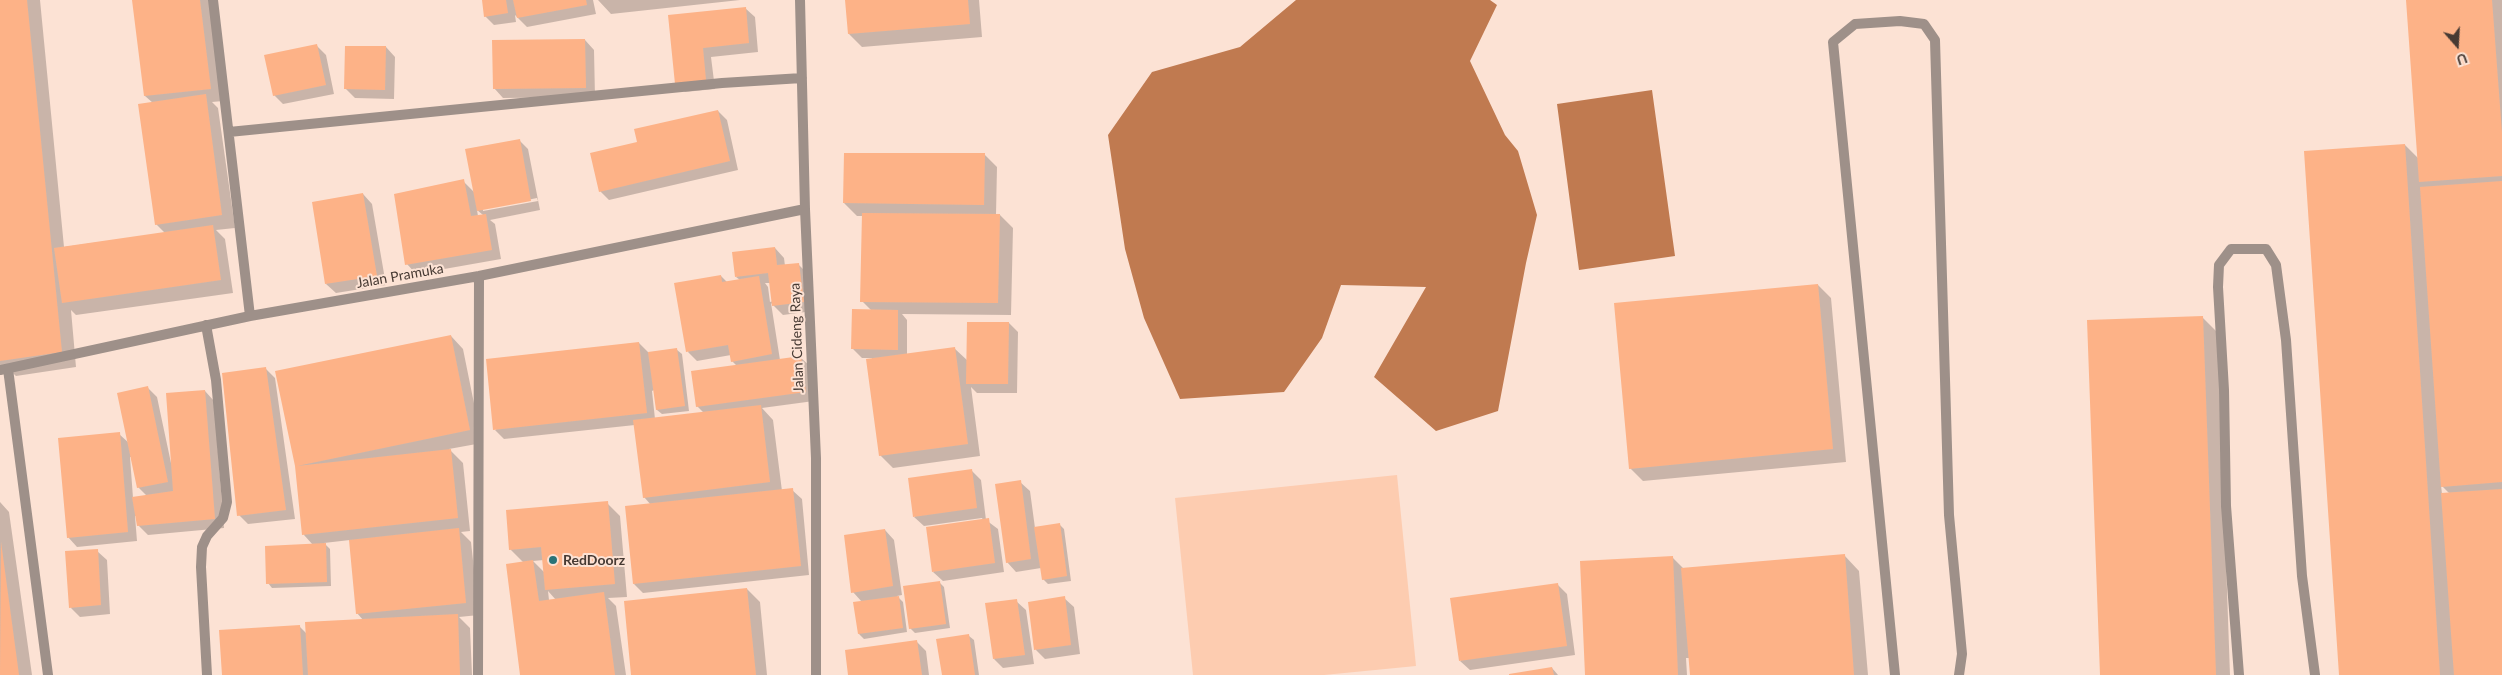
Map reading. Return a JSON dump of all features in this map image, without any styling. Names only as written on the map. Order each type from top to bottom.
[{"type":"street","points":[[213,0],[250,316]]},
{"type":"street","name":"Jalan Cideng Raya","points":[[800,0],[805,209],[816,458],[816,675]]},
{"type":"street","points":[[1895,675],[1833,42],[1855,24],[1900,21],[1924,24],[1935,40],[1949,515],[1962,654],[1959,675]]},
{"type":"street","points":[[229,132],[722,83],[802,78]]},
{"type":"street","name":"Jalan Pramuka","points":[[4,369],[250,316],[479,276],[805,209]]},
{"type":"street","points":[[2239,675],[2226,506],[2224,390],[2218,287],[2219,265],[2231,249],[2266,249],[2276,265],[2286,340],[2302,576],[2315,675]]},
{"type":"street","points":[[478,675],[479,276]]},
{"type":"street","points":[[206,325],[216,380],[227,502],[223,518],[207,536],[202,547],[200,567],[207,675]]},
{"type":"street","points":[[4,369],[48,675]]},
{"type":"shaded area","points":[[1296,0],[1490,0],[1497,5],[1470,61],[1505,135],[1518,151],[1537,215],[1498,411],[1436,431],[1374,377],[1426,287],[1341,285],[1322,338],[1284,392],[1180,399],[1144,318],[1125,249],[1108,135],[1152,72],[1240,47]]},
{"type":"shaded area","points":[[1652,90],[1675,256],[1579,270],[1557,104]]},
{"type":"shaded area","points":[[1397,475],[1416,666],[1324,675],[1193,675],[1175,498]]},
{"type":"building","points":[[0,0],[27,0],[62,352],[0,361]]},
{"type":"building","points":[[132,0],[200,0],[211,89],[144,96]]},
{"type":"building","points":[[482,0],[506,0],[508,13],[484,17]]},
{"type":"building","points":[[513,0],[586,0],[587,5],[517,18]]},
{"type":"building","points":[[845,0],[968,0],[970,24],[848,34]]},
{"type":"building","points":[[2406,0],[2492,0],[2502,133],[2502,176],[2419,182]]},
{"type":"building","points":[[746,7],[749,43],[703,48],[706,80],[675,84],[668,15]]},
{"type":"building","points":[[585,39],[586,88],[493,89],[492,40]]},
{"type":"building","points":[[317,44],[326,85],[273,96],[264,55]]},
{"type":"building","points":[[345,46],[386,46],[385,90],[344,89]]},
{"type":"building","points":[[206,94],[222,215],[155,225],[138,104]]},
{"type":"building","points":[[718,110],[730,161],[599,192],[590,153],[637,142],[634,129]]},
{"type":"building","points":[[520,139],[531,201],[477,211],[465,149]]},
{"type":"building","points":[[2405,144],[2440,675],[2339,675],[2304,151]]},
{"type":"building","points":[[844,153],[985,153],[984,205],[843,203]]},
{"type":"building","points":[[464,179],[471,216],[486,214],[492,250],[405,265],[394,194]]},
{"type":"building","points":[[2502,181],[2502,482],[2441,487],[2420,187]]},
{"type":"building","points":[[363,193],[377,276],[325,284],[312,202]]},
{"type":"building","points":[[862,213],[1000,214],[998,303],[860,302]]},
{"type":"building","points":[[213,225],[221,280],[62,303],[54,248]]},
{"type":"building","points":[[775,247],[777,265],[799,263],[804,302],[772,306],[768,273],[735,277],[732,252]]},
{"type":"building","points":[[721,275],[722,282],[759,276],[772,354],[731,362],[728,345],[686,352],[674,283]]},
{"type":"building","points":[[1818,284],[1833,449],[1629,469],[1614,303]]},
{"type":"building","points":[[852,309],[898,310],[898,350],[851,349]]},
{"type":"building","points":[[2203,316],[2216,675],[2100,675],[2087,320]]},
{"type":"building","points":[[967,322],[1009,322],[1008,384],[966,384]]},
{"type":"building","points":[[451,335],[470,430],[297,466],[451,449],[458,518],[302,535],[295,466],[275,371]]},
{"type":"building","points":[[639,342],[647,413],[493,430],[486,359]]},
{"type":"building","points":[[955,347],[968,444],[879,456],[866,359]]},
{"type":"building","points":[[677,348],[685,406],[656,410],[648,352]]},
{"type":"building","points":[[801,356],[806,392],[696,407],[691,371]]},
{"type":"building","points":[[266,367],[286,510],[237,516],[222,373]]},
{"type":"building","points":[[148,386],[168,482],[137,488],[117,393]]},
{"type":"building","points":[[205,390],[215,519],[137,526],[132,497],[173,491],[166,393]]},
{"type":"building","points":[[761,405],[770,482],[643,498],[633,420]]},
{"type":"building","points":[[120,432],[128,532],[67,538],[58,438]]},
{"type":"building","points":[[972,469],[977,508],[913,517],[908,478]]},
{"type":"building","points":[[1021,480],[1031,559],[1006,563],[995,484]]},
{"type":"building","points":[[793,488],[801,566],[633,584],[625,506]]},
{"type":"building","points":[[2502,489],[2502,675],[2454,675],[2441,493]]},
{"type":"building","points":[[608,501],[615,584],[545,590],[541,547],[509,550],[506,510]]},
{"type":"building","points":[[989,518],[995,563],[932,572],[926,527]]},
{"type":"building","points":[[1060,523],[1067,576],[1042,580],[1034,527]]},
{"type":"building","points":[[459,528],[466,603],[356,614],[349,540]]},
{"type":"building","points":[[885,529],[893,586],[851,593],[844,535]]},
{"type":"building","points":[[1,542],[19,675],[0,675]]},
{"type":"building","points":[[326,543],[327,582],[266,584],[265,546]]},
{"type":"building","points":[[98,549],[101,605],[69,608],[65,551]]},
{"type":"building","points":[[1845,554],[1854,675],[1690,675],[1681,568]]},
{"type":"building","points":[[1673,556],[1678,675],[1585,675],[1580,561]]},
{"type":"building","points":[[533,560],[539,601],[604,592],[615,675],[520,675],[506,564]]},
{"type":"building","points":[[940,581],[946,624],[909,629],[903,586]]},
{"type":"building","points":[[1558,583],[1567,646],[1459,661],[1450,598]]},
{"type":"building","points":[[747,588],[756,675],[631,675],[624,601]]},
{"type":"building","points":[[899,596],[903,628],[858,634],[853,602]]},
{"type":"building","points":[[1065,596],[1071,645],[1034,650],[1028,602]]},
{"type":"building","points":[[1017,599],[1025,655],[993,659],[985,603]]},
{"type":"building","points":[[458,614],[460,675],[308,675],[305,622]]},
{"type":"building","points":[[300,625],[303,675],[222,675],[219,630]]},
{"type":"building","points":[[969,634],[975,675],[942,675],[936,639]]},
{"type":"building","points":[[917,640],[922,675],[848,675],[845,650]]},
{"type":"building","points":[[1552,667],[1554,675],[1509,675],[1509,674]]},
{"type":"place","name":"RedDoorz","points":[[553,560]]}]
